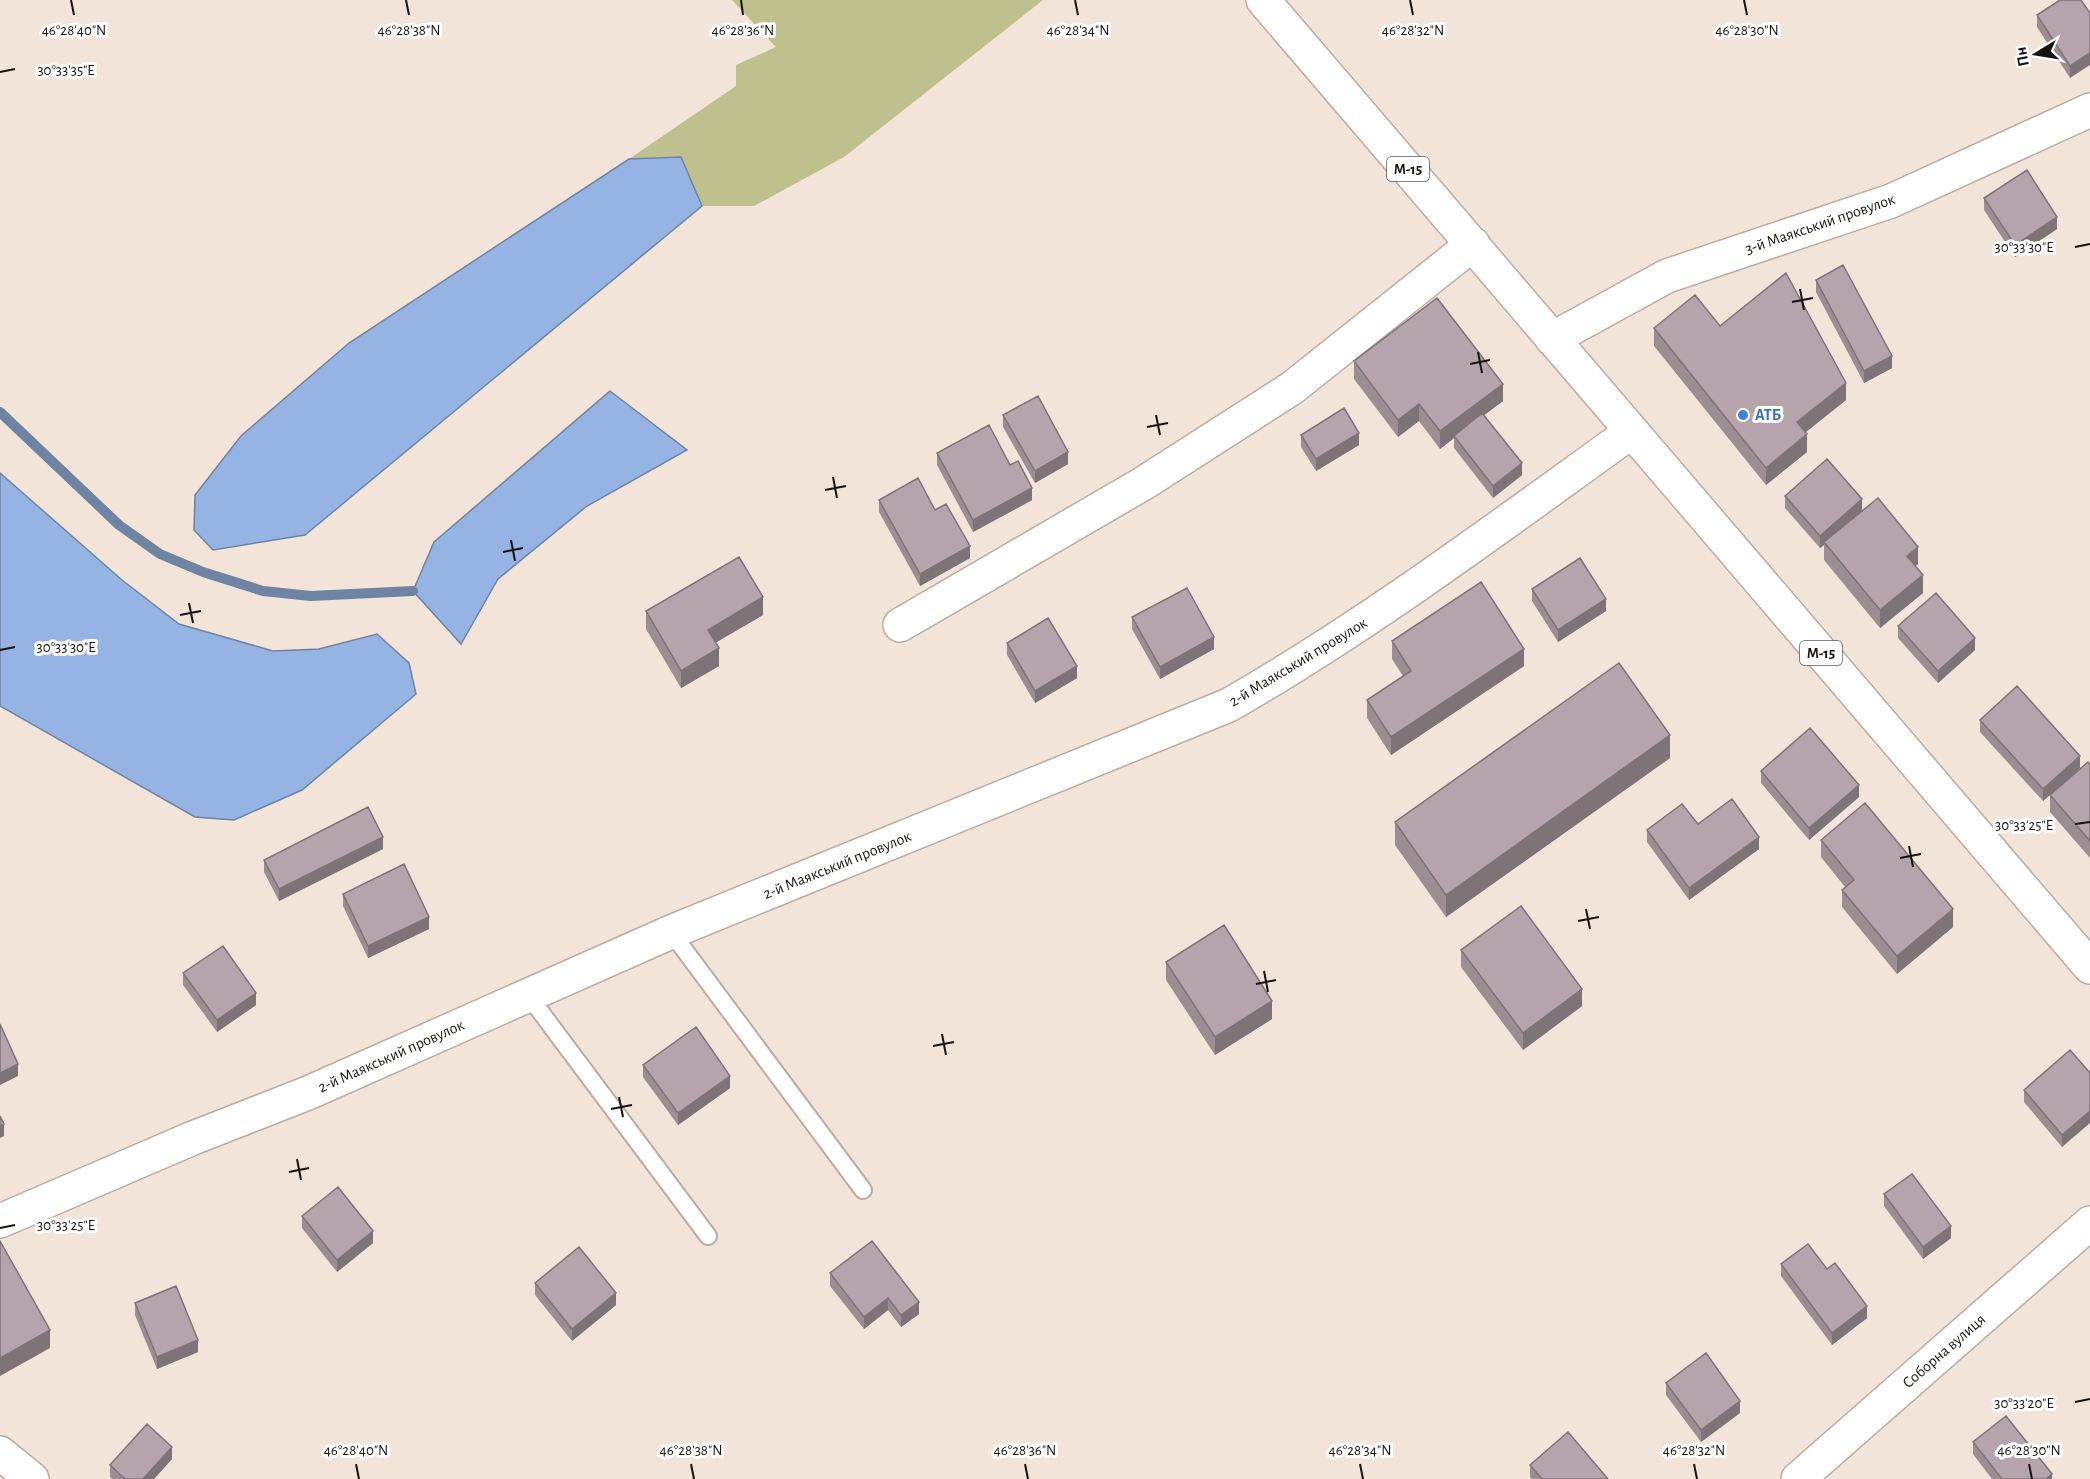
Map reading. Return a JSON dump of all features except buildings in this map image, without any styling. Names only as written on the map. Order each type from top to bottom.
[{"type":"main road","name":"М-15","points":[[1263,0],[2090,967]]},
{"type":"main road","name":"3-й Маякський провулок","points":[[1552,339],[1667,276],[1891,201],[2090,110]]},
{"type":"main road","points":[[900,625],[1144,483],[1292,388],[1473,244]]},
{"type":"main road","name":"2-й Маякський провулок","points":[[0,1221],[193,1138],[308,1093],[671,932],[1229,705],[1286,673],[1370,619],[1631,432]]},
{"type":"main road","name":"Соборна вулиця","points":[[1798,1479],[2090,1223]]},
{"type":"main road","points":[[0,1454],[32,1479]]},
{"type":"lane","points":[[671,932],[863,1190]]},
{"type":"lane","points":[[528,995],[708,1236]]},
{"type":"green space","points":[[732,0],[1043,0],[844,157],[754,206],[702,206],[680,157],[629,159],[736,86],[736,65],[776,47]]},
{"type":"water","points":[[681,157],[702,206],[305,535],[213,550],[194,530],[195,495],[241,436],[349,343],[629,159]]},
{"type":"water","points":[[610,391],[687,450],[587,506],[498,579],[461,644],[413,591],[434,542]]},
{"type":"water","points":[[0,473],[122,580],[179,624],[273,651],[319,649],[377,634],[409,663],[416,694],[302,790],[234,820],[195,817],[0,706]]},
{"type":"waterway","points":[[0,412],[119,525],[160,554],[203,572],[263,591],[311,596],[413,591]]},
{"type":"place","name":"АТБ","points":[[1743,415]]}]
